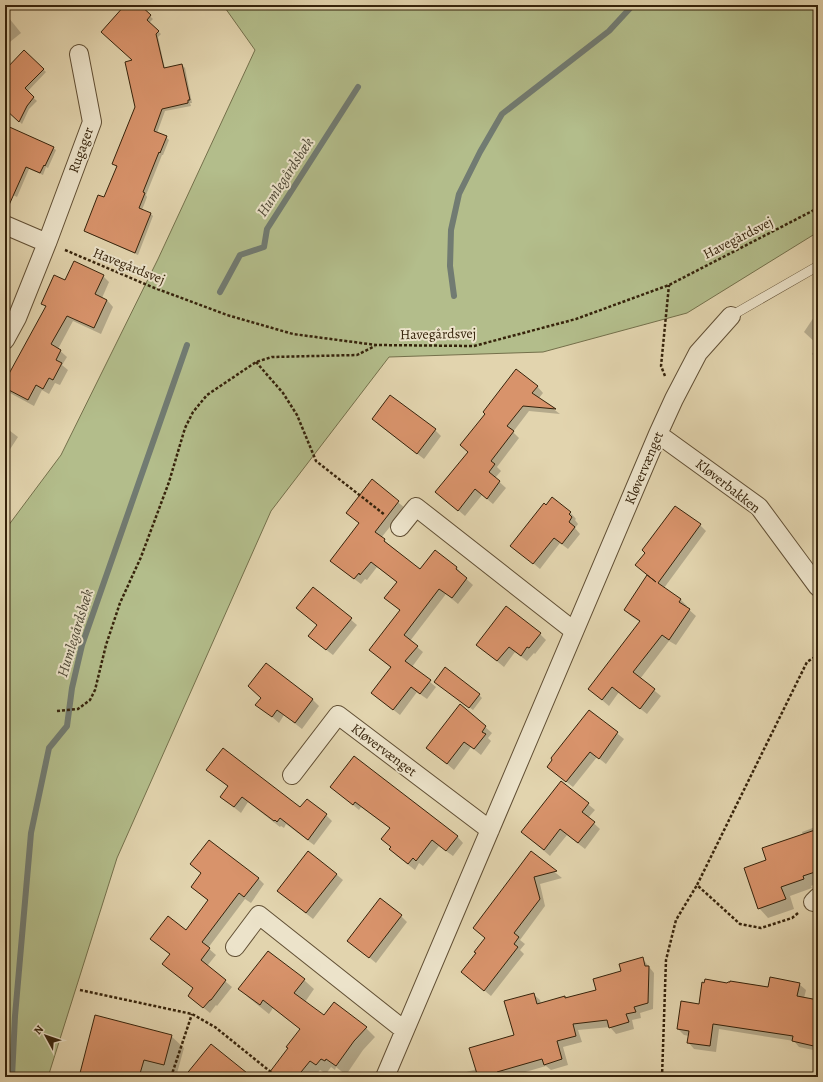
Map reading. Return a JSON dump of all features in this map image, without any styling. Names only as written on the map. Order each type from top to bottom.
[{"type":"street","name":"Rugager","points":[[5,340],[17,318],[92,122],[79,54]]},
{"type":"street","points":[[5,225],[47,242]]},
{"type":"street","name":"Kløvervænget","points":[[385,1077],[658,434],[698,353],[732,316]]},
{"type":"street","name":"Kløverbakken","points":[[658,434],[759,507],[818,587]]},
{"type":"street","points":[[400,527],[416,507],[574,631]]},
{"type":"street","name":"Kløvervænget","points":[[292,775],[338,715],[490,830]]},
{"type":"street","points":[[235,947],[260,915],[404,1030]]},
{"type":"lane","points":[[732,316],[818,266]]},
{"type":"path","name":"Havegårdsvej","points":[[47,242],[152,287],[227,315],[293,334],[376,345],[474,346],[576,319],[669,285],[818,208]]},
{"type":"path","points":[[669,285],[661,366],[674,399]]},
{"type":"path","points":[[57,711],[78,709],[90,700],[95,690],[106,645],[120,603],[142,557],[169,482],[185,428],[193,412],[207,395],[256,362],[272,357],[357,355],[376,345]]},
{"type":"path","points":[[256,362],[283,393],[296,415],[316,461],[400,527]]},
{"type":"path","points":[[662,1077],[666,960],[676,920],[697,885],[807,662],[818,655]]},
{"type":"path","points":[[697,885],[740,924],[761,928],[792,918],[815,899]]},
{"type":"path","points":[[80,990],[192,1014],[215,1027],[277,1077]]},
{"type":"path","points":[[171,1077],[192,1014]]},
{"type":"green space","points":[[223,5],[818,5],[818,232],[687,313],[543,352],[389,357],[271,511],[117,858],[48,1077],[5,1077],[5,530],[61,455],[158,259],[255,50]]},
{"type":"building","points":[[125,5],[140,5],[151,15],[147,20],[159,31],[156,34],[164,68],[182,64],[190,100],[188,100],[188,103],[162,109],[154,131],[167,136],[143,192],[145,193],[139,208],[151,213],[135,253],[84,231],[98,195],[104,197],[117,166],[112,164],[135,107],[125,62],[132,60],[101,32]]},
{"type":"building","points":[[24,50],[44,69],[25,88],[34,97],[27,106],[19,122],[5,109],[5,70]]},
{"type":"building","points":[[5,125],[54,147],[40,173],[26,167],[5,214]]},
{"type":"building","points":[[74,261],[104,275],[95,294],[107,300],[94,328],[67,316],[51,344],[61,350],[56,360],[62,363],[53,380],[49,378],[43,389],[36,385],[28,400],[5,388],[5,381],[46,306],[41,304],[54,275],[65,280]]},
{"type":"building","points":[[516,369],[538,386],[532,393],[556,409],[523,406],[507,426],[514,431],[491,461],[495,464],[489,472],[500,481],[487,499],[475,489],[458,511],[435,492],[468,452],[460,445],[485,414],[483,412]]},
{"type":"building","points":[[390,395],[436,429],[417,454],[372,419]]},
{"type":"building","points":[[372,479],[399,501],[375,532],[385,539],[384,541],[420,569],[435,550],[457,567],[456,569],[467,578],[452,598],[439,589],[404,635],[418,646],[405,661],[431,680],[420,694],[411,687],[393,710],[371,693],[391,667],[369,650],[400,610],[384,598],[397,582],[371,562],[360,575],[359,573],[354,579],[330,561],[359,523],[346,513]]},
{"type":"building","points":[[552,497],[571,512],[569,514],[572,517],[569,522],[575,527],[562,544],[554,538],[533,564],[510,546],[544,503],[546,505]]},
{"type":"building","points":[[675,506],[701,524],[658,583],[681,599],[679,602],[690,609],[669,640],[662,635],[633,672],[655,689],[640,709],[612,687],[602,700],[588,689],[640,621],[624,610],[647,575],[656,582],[635,565],[645,553],[642,550]]},
{"type":"building","points":[[313,587],[352,618],[326,650],[308,636],[317,625],[296,608]]},
{"type":"building","points":[[506,606],[541,633],[529,648],[527,647],[521,656],[509,647],[497,661],[476,645]]},
{"type":"building","points":[[266,663],[313,699],[295,723],[277,710],[272,717],[255,705],[261,698],[248,686]]},
{"type":"building","points":[[445,667],[480,694],[469,708],[434,682]]},
{"type":"building","points":[[460,704],[486,726],[482,732],[486,734],[474,749],[464,742],[447,764],[426,748]]},
{"type":"building","points":[[589,710],[618,732],[599,759],[590,752],[566,782],[547,767],[552,760],[551,758]]},
{"type":"building","points":[[223,748],[300,807],[307,799],[327,814],[308,840],[280,818],[277,822],[275,820],[274,821],[242,797],[234,807],[220,797],[228,786],[206,770]]},
{"type":"building","points":[[354,756],[458,836],[446,851],[432,840],[416,861],[413,858],[408,864],[389,849],[391,847],[381,839],[390,828],[355,802],[353,805],[330,787]]},
{"type":"building","points":[[561,781],[589,803],[582,812],[595,822],[578,843],[560,829],[544,850],[521,832]]},
{"type":"building","points":[[818,829],[818,871],[803,876],[804,879],[781,887],[786,899],[758,909],[744,868],[766,860],[762,848]]},
{"type":"building","points":[[209,840],[259,878],[244,897],[239,893],[202,942],[210,948],[201,960],[226,980],[203,1008],[188,996],[193,988],[162,964],[170,954],[150,939],[168,916],[186,930],[208,900],[191,887],[201,873],[190,864]]},
{"type":"building","points":[[308,851],[337,874],[306,913],[277,891]]},
{"type":"building","points":[[531,851],[557,871],[534,877],[540,899],[514,933],[519,937],[514,944],[518,947],[484,991],[461,972],[476,953],[474,952],[485,938],[473,928]]},
{"type":"building","points":[[380,898],[402,915],[369,958],[347,941]]},
{"type":"building","points":[[268,951],[305,979],[294,993],[324,1015],[334,1002],[367,1027],[354,1041],[336,1066],[326,1059],[325,1061],[321,1059],[316,1065],[310,1061],[297,1077],[266,1077],[300,1029],[263,1000],[260,1005],[238,989]]},
{"type":"building","points":[[643,957],[645,966],[649,966],[648,1003],[634,1007],[636,1012],[626,1014],[629,1022],[609,1028],[607,1020],[573,1024],[576,1036],[557,1041],[562,1059],[544,1065],[542,1059],[497,1072],[499,1077],[478,1077],[469,1048],[514,1035],[504,1001],[534,993],[537,1004],[565,996],[565,998],[596,990],[593,979],[621,971],[619,964]]},
{"type":"building","points":[[770,977],[800,983],[797,996],[818,1000],[818,1047],[792,1041],[793,1036],[713,1024],[710,1046],[687,1043],[689,1031],[677,1029],[681,1001],[699,1004],[702,982],[704,983],[705,979],[768,987]]},
{"type":"building","points":[[95,1015],[172,1035],[164,1065],[144,1060],[139,1077],[79,1077]]},
{"type":"building","points":[[211,1044],[252,1077],[184,1077]]},
{"type":"waterway","points":[[454,296],[450,266],[451,230],[459,194],[480,152],[502,114],[609,31],[633,5]]},
{"type":"waterway","name":"Humlegårdsbæk","points":[[220,292],[240,255],[264,247],[267,229],[358,87]]},
{"type":"waterway","name":"Humlegårdsbæk","points":[[12,1077],[15,1016],[31,833],[49,748],[67,726],[72,688],[82,645],[187,345]]}]
